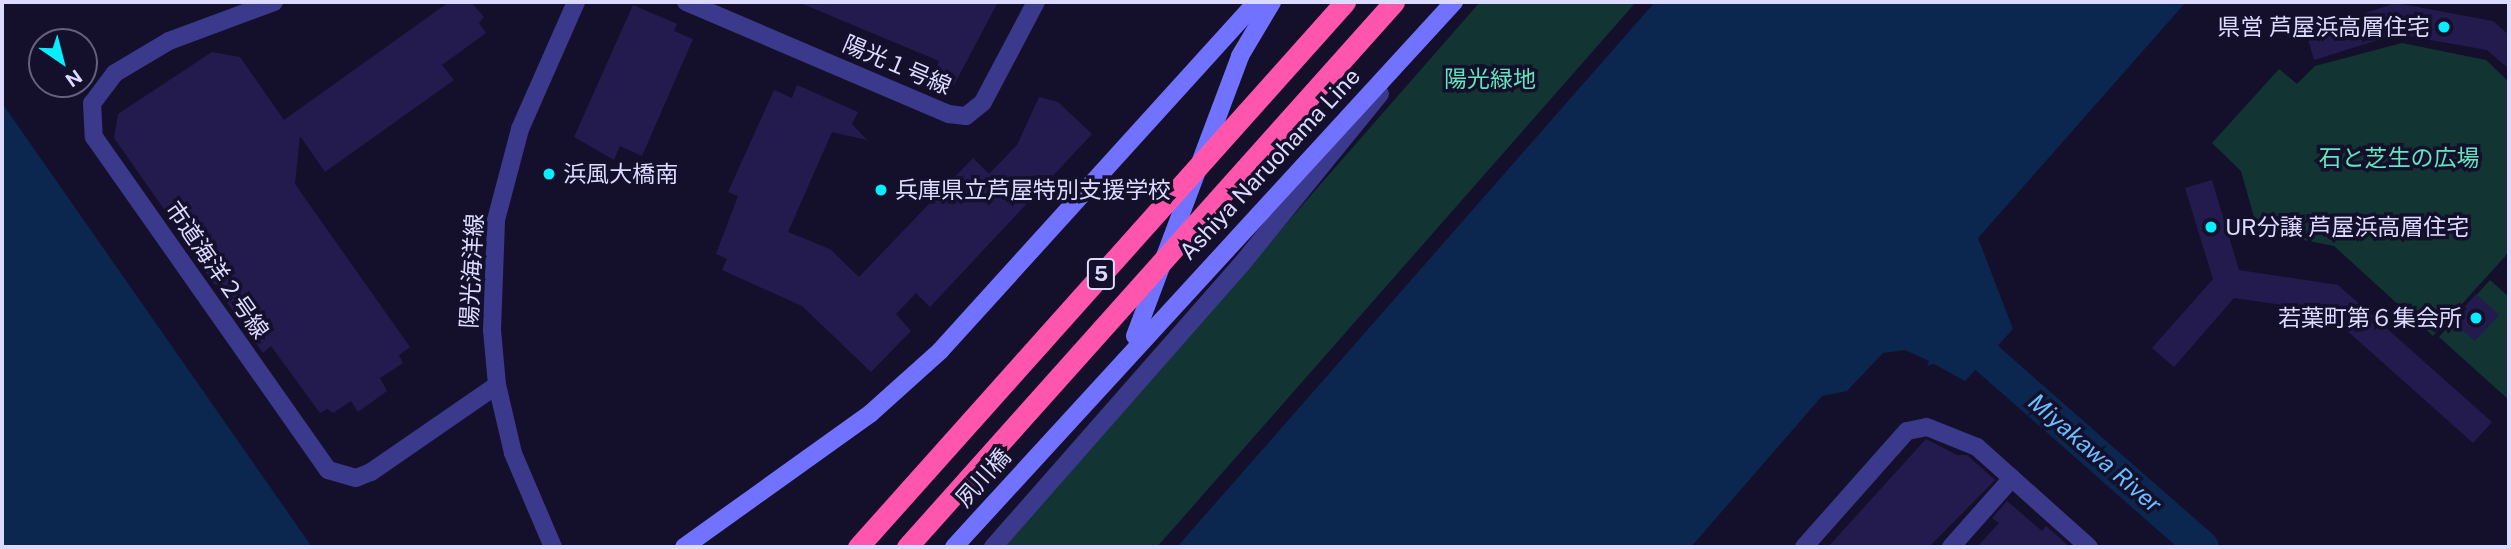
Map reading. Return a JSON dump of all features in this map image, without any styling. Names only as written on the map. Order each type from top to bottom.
[{"type":"highway","name":"5","points":[[858,547],[1345,2]]},
{"type":"highway","name":"5","points":[[907,547],[1394,2]]},
{"type":"main road","points":[[684,547],[871,413],[940,351],[1258,2]]},
{"type":"main road","name":"Ashiya Naruohama Line","points":[[1122,360],[1143,321],[1240,56],[1272,2]]},
{"type":"main road","name":"Ashiya Naruohama Line","points":[[1049,440],[1454,2]]},
{"type":"main road","name":"夙川橋","points":[[954,547],[1049,440]]},
{"type":"street","name":"市道海洋２号線","points":[[274,2],[169,41],[115,73],[92,103],[94,137],[328,470],[356,478],[371,472],[497,385]]},
{"type":"street","name":"陽光海洋線","points":[[553,547],[513,453],[497,385],[492,330],[496,220],[520,129],[576,2]]},
{"type":"street","name":"陽光１号線","points":[[686,2],[949,114],[966,116],[983,102],[1036,2]]},
{"type":"street","points":[[993,547],[1240,267],[1454,2]]},
{"type":"street","points":[[1804,547],[1907,431],[1927,427],[1977,447],[2089,547]]},
{"type":"street","points":[[1951,547],[2012,478]]},
{"type":"green space","name":"陽光緑地","points":[[1480,2],[1636,2],[1157,547],[1003,547]]},
{"type":"green space","name":"石と芝生の広場","points":[[2402,43],[2486,60],[2509,82],[2509,252],[2433,336],[2334,246],[2258,231],[2241,171],[2212,143],[2279,69],[2297,84],[2315,66]]},
{"type":"green space","points":[[2490,280],[2509,297],[2509,400],[2439,337]]},
{"type":"water","points":[[1655,2],[2186,2],[1978,238],[2013,329],[1987,358],[1965,381],[1934,364],[1927,366],[1929,361],[1905,350],[1883,353],[1847,391],[1822,396],[1691,547],[1177,547]]},
{"type":"water","points":[[2,103],[312,547],[2,547]]},
{"type":"building","points":[[449,2],[471,2],[484,17],[479,23],[486,33],[442,65],[454,80],[325,172],[300,136],[295,184],[410,347],[399,355],[403,363],[380,378],[387,391],[358,412],[351,401],[333,413],[327,409],[320,413],[271,346],[263,353],[190,250],[212,235],[178,229],[114,138],[118,114],[212,52],[240,57],[284,120]]},
{"type":"building","points":[[798,2],[998,2],[954,85],[933,76],[939,61]]},
{"type":"building","points":[[2396,3],[2493,21],[2509,35],[2509,69],[2487,50],[2397,34],[2314,60],[2306,32]]},
{"type":"building","points":[[633,5],[677,24],[674,31],[693,39],[642,156],[620,146],[614,160],[574,137]]},
{"type":"building","points":[[797,85],[858,112],[852,124],[867,140],[832,132],[788,232],[830,249],[859,277],[973,158],[989,174],[1017,145],[1039,97],[1058,102],[1092,134],[930,307],[916,293],[896,314],[911,331],[871,372],[802,306],[722,270],[727,259],[716,254],[738,196],[728,192],[774,90],[792,98]]},
{"type":"building","points":[[2212,180],[2239,270],[2338,285],[2492,422],[2473,443],[2325,311],[2234,298],[2174,367],[2152,348],[2213,279],[2185,188]]},
{"type":"building","name":"若葉町第６集会所","points":[[2476,294],[2499,315],[2475,341],[2452,321]]},
{"type":"building","points":[[1926,439],[1957,455],[1967,455],[1995,480],[1929,547],[1828,547]]},
{"type":"building","points":[[2007,501],[2042,531],[2046,526],[2070,547],[1977,547],[1999,523],[1992,518]]},
{"type":"waterway","name":"Miyakawa River","points":[[1987,358],[2202,547]]},
{"type":"place","name":"県営 芦屋浜高層住宅","points":[[2444,27]]},
{"type":"place","name":"浜風大橋南","points":[[549,174]]},
{"type":"place","name":"兵庫県立芦屋特別支援学校","points":[[881,190]]},
{"type":"place","name":"UR分譲 芦屋浜高層住宅","points":[[2211,227]]},
{"type":"place","name":"若葉町第６集会所","points":[[2476,318]]}]
